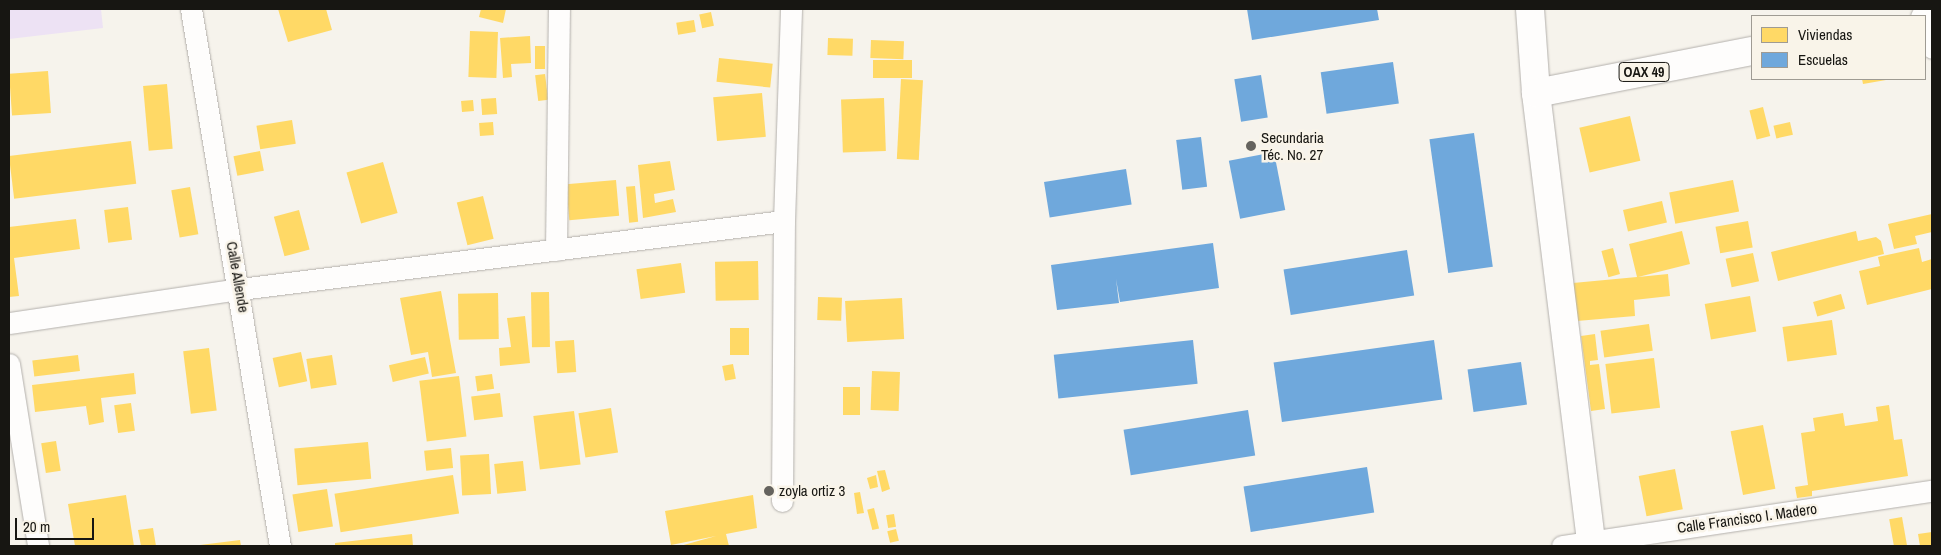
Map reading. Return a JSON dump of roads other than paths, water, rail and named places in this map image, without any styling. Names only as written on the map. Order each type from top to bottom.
[{"type":"street","name":"Calle Allende","points":[[191,9],[240,288],[280,546]]},
{"type":"street","points":[[556,250],[559,9]]},
{"type":"street","points":[[782,502],[784,221],[791,9]]},
{"type":"street","points":[[1530,9],[1536,93],[1591,543]]},
{"type":"street","points":[[1929,17],[1932,48]]},
{"type":"street","name":"OAX 49","points":[[1536,93],[1751,51]]},
{"type":"street","points":[[9,323],[240,288],[784,221]]},
{"type":"street","points":[[9,364],[38,546]]},
{"type":"street","name":"Calle Francisco I. Madero","points":[[1562,546],[1932,491]]},
{"type":"place","name":"Secundaria Téc. No. 27","points":[[1251,146]]},
{"type":"place","name":"zoyla ortiz 3","points":[[769,491]]}]
